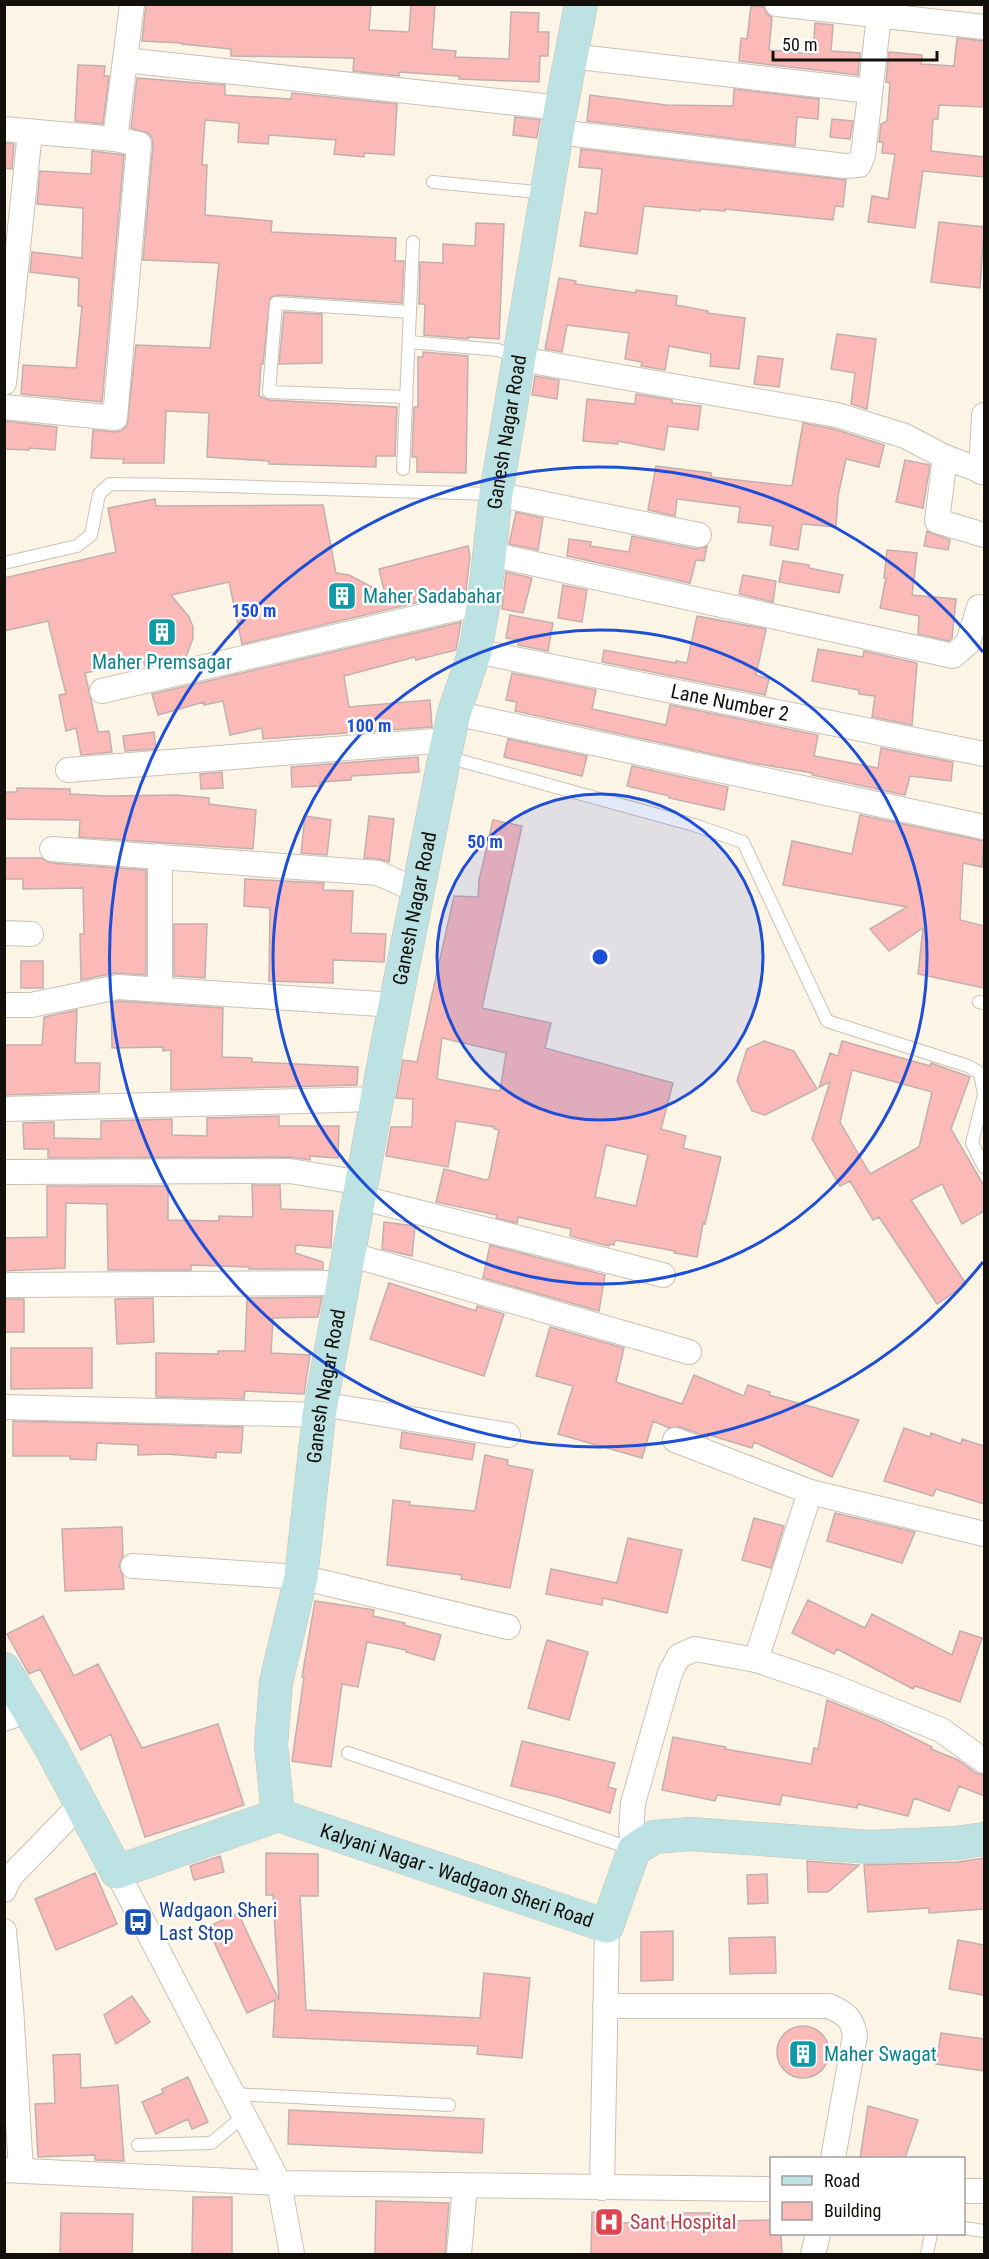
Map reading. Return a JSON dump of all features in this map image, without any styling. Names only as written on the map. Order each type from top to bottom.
[{"type":"street","points":[[115,139],[132,4]]},
{"type":"street","name":"Ganesh Nagar Road","points":[[278,1815],[271,1744],[276,1682],[301,1577],[320,1409],[395,1005],[449,736],[475,651],[484,602],[496,494],[559,120],[581,4]]},
{"type":"street","points":[[777,4],[984,27]]},
{"type":"street","points":[[125,60],[559,120],[845,166],[859,165],[863,155],[879,16]]},
{"type":"street","points":[[571,56],[870,91]]},
{"type":"street","points":[[4,129],[115,139],[139,144],[114,418],[4,407]]},
{"type":"street","points":[[4,383],[30,132]]},
{"type":"street","points":[[520,359],[837,415],[905,436],[945,457],[983,472],[984,415]]},
{"type":"street","points":[[945,457],[937,521],[984,535]]},
{"type":"street","points":[[496,494],[699,535]]},
{"type":"street","points":[[490,554],[953,656],[968,643],[979,607],[984,608]]},
{"type":"street","points":[[102,691],[484,602]]},
{"type":"street","name":"Lane Number 2","points":[[475,651],[984,754]]},
{"type":"street","points":[[68,770],[449,736],[984,827]]},
{"type":"street","points":[[52,849],[378,873],[418,891]]},
{"type":"street","points":[[160,856],[160,989]]},
{"type":"street","points":[[4,933],[31,934]]},
{"type":"street","points":[[4,1005],[31,1005],[118,987],[395,1005]]},
{"type":"street","points":[[4,1109],[377,1099]]},
{"type":"street","points":[[4,1172],[290,1171],[663,1275]]},
{"type":"street","points":[[4,1285],[346,1268],[688,1352]]},
{"type":"street","points":[[4,1407],[320,1409],[508,1435]]},
{"type":"street","points":[[675,1440],[810,1492],[984,1534]]},
{"type":"street","points":[[756,1660],[810,1492]]},
{"type":"street","points":[[133,1566],[301,1577],[508,1627]]},
{"type":"street","points":[[984,1761],[941,1730],[827,1684],[756,1660],[695,1650],[679,1656],[670,1673],[633,1803],[631,1831],[634,1850],[654,1837],[691,1834],[870,1847],[956,1843],[984,1839]]},
{"type":"street","points":[[4,1669],[17,1714],[50,1746],[279,2183],[291,2254]]},
{"type":"street","points":[[6,1880],[81,1804]]},
{"type":"street","points":[[117,1872],[278,1815]]},
{"type":"street","name":"Kalyani Nagar - Wadgaon Sheri Road","points":[[278,1815],[606,1926],[634,1850]]},
{"type":"street","points":[[602,2188],[606,1926]]},
{"type":"street","points":[[4,1931],[11,2007],[13,2170],[279,2183],[770,2189]]},
{"type":"street","points":[[605,2006],[829,2006],[845,2013],[853,2023],[855,2035],[833,2157]]},
{"type":"street","points":[[459,2254],[465,2186]]},
{"type":"street","points":[[965,2191],[984,2191]]},
{"type":"street","points":[[813,2254],[818,2235]]},
{"type":"lane","points":[[434,182],[547,193]]},
{"type":"lane","points":[[404,469],[413,242]]},
{"type":"lane","points":[[406,397],[269,392],[276,303],[410,312]]},
{"type":"lane","points":[[409,342],[498,350],[520,359]]},
{"type":"lane","points":[[4,563],[77,546],[91,535],[99,494],[110,484],[496,494]]},
{"type":"lane","points":[[449,736],[743,842],[827,1020],[968,1066],[980,1073],[984,1095],[972,1143],[984,1167]]},
{"type":"lane","points":[[348,1752],[634,1850]]},
{"type":"lane","points":[[233,2094],[449,2105]]},
{"type":"lane","points":[[138,2145],[211,2143],[244,2116]]},
{"type":"lane","points":[[965,2228],[984,2231]]},
{"type":"lane","points":[[927,2254],[931,2235]]},
{"type":"building","points":[[146,4],[371,4],[369,30],[409,32],[411,4],[435,4],[432,49],[456,51],[455,57],[509,59],[511,12],[539,13],[538,32],[549,32],[548,56],[540,56],[539,82],[459,79],[459,76],[399,72],[399,76],[353,71],[354,58],[231,56],[231,49],[142,41]]},
{"type":"building","points":[[751,6],[764,7],[768,15],[772,17],[769,50],[813,54],[815,23],[833,25],[831,51],[860,53],[858,75],[739,61],[741,38],[747,39]]},
{"type":"building","points":[[957,38],[984,41],[984,107],[939,105],[938,119],[933,119],[931,151],[984,157],[984,177],[923,171],[915,228],[868,222],[872,196],[888,199],[895,154],[882,153],[883,142],[879,142],[881,124],[887,121],[890,83],[886,82],[889,52],[922,55],[921,64],[954,66]]},
{"type":"building","points":[[78,65],[105,66],[104,76],[109,76],[103,124],[75,121]]},
{"type":"building","points":[[137,78],[225,85],[225,95],[291,99],[292,93],[397,104],[394,155],[364,153],[364,157],[334,154],[336,140],[269,135],[268,144],[238,142],[239,123],[205,120],[202,165],[207,165],[205,215],[272,221],[271,232],[396,238],[395,261],[404,261],[402,303],[277,295],[270,298],[259,396],[269,400],[397,407],[395,456],[376,456],[376,467],[269,464],[269,461],[207,457],[209,413],[166,411],[164,463],[123,463],[124,459],[91,458],[93,430],[114,432],[121,431],[127,426],[136,345],[210,348],[219,263],[143,260],[153,145],[148,133],[131,128]]},
{"type":"building","points":[[734,89],[819,99],[818,119],[797,117],[795,146],[587,121],[590,95],[666,105],[733,106]]},
{"type":"building","points":[[515,117],[540,120],[537,138],[513,135]]},
{"type":"building","points":[[832,119],[853,121],[850,139],[830,137]]},
{"type":"building","points":[[4,143],[14,144],[12,169],[4,168]]},
{"type":"building","points":[[581,149],[846,180],[843,207],[835,206],[833,220],[725,209],[725,211],[700,209],[700,211],[644,206],[637,254],[580,246],[585,212],[597,214],[602,169],[579,167]]},
{"type":"building","points":[[92,151],[124,155],[102,402],[21,394],[23,365],[76,368],[82,306],[78,306],[79,278],[30,272],[32,252],[82,258],[83,208],[37,204],[40,171],[91,174]]},
{"type":"building","points":[[939,222],[984,227],[980,288],[931,282]]},
{"type":"building","points":[[476,223],[504,224],[499,339],[424,335],[425,304],[419,304],[420,262],[443,263],[443,244],[475,246]]},
{"type":"building","points":[[559,278],[576,281],[575,284],[636,293],[636,290],[677,296],[676,305],[708,311],[707,313],[745,318],[739,369],[710,366],[711,354],[669,346],[665,370],[641,366],[642,362],[625,359],[629,333],[567,325],[562,352],[545,349]]},
{"type":"building","points":[[284,312],[322,314],[322,363],[279,364]]},
{"type":"building","points":[[837,334],[876,339],[867,409],[851,404],[855,373],[831,369]]},
{"type":"building","points":[[423,352],[468,356],[466,473],[417,472],[417,457],[412,457],[414,407],[418,407],[418,357],[423,357]]},
{"type":"building","points":[[758,356],[783,359],[779,387],[754,384]]},
{"type":"building","points":[[535,376],[559,380],[557,399],[532,395]]},
{"type":"building","points":[[636,394],[672,400],[672,403],[701,406],[698,430],[668,426],[664,450],[618,441],[618,444],[583,441],[587,399],[635,404]]},
{"type":"building","points":[[4,421],[57,427],[55,450],[4,449]]},
{"type":"building","points":[[803,423],[834,429],[884,445],[879,467],[846,459],[838,496],[836,527],[802,524],[798,550],[770,545],[773,526],[738,522],[740,507],[677,499],[675,516],[648,510],[656,466],[711,473],[711,477],[792,486]]},
{"type":"building","points":[[905,460],[930,465],[923,508],[896,502]]},
{"type":"building","points":[[155,499],[156,506],[323,505],[336,573],[349,575],[385,594],[379,569],[468,546],[470,556],[466,591],[242,644],[229,582],[171,595],[189,617],[193,627],[193,638],[186,657],[145,666],[143,659],[85,673],[98,732],[109,731],[112,752],[81,755],[76,728],[66,731],[59,695],[66,694],[48,621],[4,631],[4,578],[116,552],[108,508]]},
{"type":"building","points":[[516,512],[543,518],[538,550],[509,544]]},
{"type":"building","points":[[927,531],[950,540],[948,550],[924,546]]},
{"type":"building","points":[[632,536],[696,549],[707,546],[704,561],[696,560],[690,583],[567,556],[569,539],[591,542],[590,546],[629,552]]},
{"type":"building","points":[[887,550],[917,553],[912,595],[956,599],[952,638],[949,641],[918,634],[919,616],[880,608],[886,578],[884,578]]},
{"type":"building","points":[[783,561],[809,565],[809,568],[843,575],[839,593],[779,582]]},
{"type":"building","points":[[506,572],[532,578],[523,613],[502,609]]},
{"type":"building","points":[[743,575],[776,581],[773,602],[739,594]]},
{"type":"building","points":[[563,585],[587,590],[582,622],[558,618]]},
{"type":"building","points":[[510,615],[553,623],[548,651],[518,645],[519,640],[506,638]]},
{"type":"building","points":[[697,616],[766,629],[756,675],[769,679],[765,695],[602,662],[604,650],[687,663]]},
{"type":"building","points":[[461,622],[456,650],[416,660],[415,657],[344,676],[349,707],[430,700],[432,727],[263,739],[262,728],[230,735],[223,701],[204,705],[204,702],[158,715],[152,694]]},
{"type":"building","points":[[818,649],[863,657],[864,651],[917,663],[912,725],[872,717],[875,696],[859,694],[859,690],[812,681]]},
{"type":"building","points":[[512,673],[596,690],[592,709],[666,725],[670,705],[818,735],[814,756],[878,768],[881,748],[953,762],[951,781],[910,776],[905,795],[812,775],[812,773],[753,763],[515,711],[517,702],[506,700]]},
{"type":"building","points":[[154,732],[156,749],[125,751],[123,736]]},
{"type":"building","points":[[508,739],[587,756],[582,776],[504,757]]},
{"type":"building","points":[[418,757],[419,772],[351,776],[351,780],[320,782],[320,786],[292,787],[291,767]]},
{"type":"building","points":[[632,766],[728,787],[724,810],[627,786]]},
{"type":"building","points":[[222,772],[223,788],[201,789],[200,774]]},
{"type":"building","points":[[17,788],[70,789],[70,794],[107,796],[177,795],[209,798],[209,804],[256,810],[253,849],[79,837],[80,820],[4,819],[4,792],[17,792]]},
{"type":"building","points":[[860,815],[984,841],[982,867],[963,863],[960,920],[984,926],[984,988],[918,974],[923,928],[889,951],[870,929],[907,907],[783,885],[792,841],[852,854]]},
{"type":"building","points":[[305,816],[331,820],[327,855],[301,853]]},
{"type":"building","points":[[369,816],[394,819],[389,862],[364,858]]},
{"type":"building","points":[[493,820],[522,826],[482,1008],[551,1023],[545,1048],[673,1083],[661,1129],[686,1136],[683,1148],[721,1157],[705,1224],[703,1223],[697,1257],[615,1240],[614,1245],[609,1246],[570,1236],[571,1229],[518,1217],[517,1223],[496,1218],[497,1215],[436,1202],[444,1169],[486,1180],[489,1178],[499,1130],[494,1127],[456,1121],[448,1167],[386,1156],[391,1127],[412,1127],[413,1099],[396,1098],[403,1060],[417,1062],[454,896],[478,897],[479,880]],"holes":[[[442,1038],[506,1053],[500,1091],[437,1079]],[[606,1145],[648,1155],[636,1206],[595,1197]]]},
{"type":"building","points":[[4,858],[41,858],[51,863],[146,870],[146,975],[115,973],[81,980],[80,934],[84,934],[83,888],[23,889],[23,879],[4,879]]},
{"type":"building","points":[[245,879],[324,883],[323,890],[353,891],[351,933],[386,934],[384,962],[333,960],[333,983],[269,981],[270,908],[244,906]]},
{"type":"building","points":[[174,924],[207,924],[205,978],[174,976]]},
{"type":"building","points":[[21,961],[43,961],[43,988],[21,988]]},
{"type":"building","points":[[119,1001],[223,1008],[222,1057],[252,1058],[252,1062],[358,1067],[357,1085],[171,1090],[171,1050],[163,1051],[163,1047],[112,1048],[111,1003]]},
{"type":"building","points":[[77,1010],[75,1063],[100,1063],[99,1092],[4,1095],[4,1045],[42,1045],[44,1017]]},
{"type":"building","points":[[764,1041],[794,1051],[817,1089],[765,1115],[752,1111],[737,1081],[747,1049]]},
{"type":"building","points":[[842,1041],[930,1066],[931,1063],[970,1077],[951,1129],[984,1186],[984,1211],[962,1224],[942,1184],[911,1200],[966,1284],[937,1304],[879,1217],[873,1220],[850,1181],[840,1186],[812,1139],[830,1082],[819,1087],[830,1053],[838,1056]],"holes":[[[852,1070],[932,1092],[919,1147],[870,1174],[840,1122]]]},
{"type":"building","points":[[279,1116],[279,1126],[339,1126],[338,1158],[310,1156],[310,1160],[290,1157],[48,1158],[48,1149],[24,1149],[23,1123],[54,1122],[54,1138],[101,1139],[101,1121],[172,1119],[172,1135],[207,1136],[207,1118]]},
{"type":"building","points":[[252,1185],[280,1185],[281,1209],[333,1211],[331,1248],[296,1245],[295,1253],[323,1262],[323,1269],[249,1269],[249,1267],[191,1265],[191,1270],[108,1270],[107,1204],[66,1203],[65,1268],[4,1271],[4,1238],[47,1237],[47,1186],[168,1186],[168,1220],[219,1221],[219,1216],[253,1217]]},
{"type":"building","points":[[384,1222],[415,1226],[412,1256],[382,1249]]},
{"type":"building","points":[[490,1245],[605,1275],[599,1311],[483,1278]]},
{"type":"building","points":[[389,1283],[476,1311],[477,1306],[504,1314],[484,1376],[370,1339]]},
{"type":"building","points":[[322,1297],[318,1317],[273,1318],[271,1353],[310,1355],[304,1394],[245,1391],[244,1399],[156,1397],[156,1353],[218,1354],[218,1351],[245,1351],[247,1298]]},
{"type":"building","points":[[153,1298],[154,1342],[117,1344],[115,1299]]},
{"type":"building","points":[[4,1299],[24,1299],[24,1332],[4,1332]]},
{"type":"building","points":[[550,1327],[624,1348],[616,1382],[682,1404],[694,1375],[744,1396],[748,1385],[770,1392],[769,1395],[859,1420],[832,1477],[754,1442],[752,1448],[680,1427],[669,1428],[653,1421],[642,1458],[558,1434],[573,1386],[536,1376]]},
{"type":"building","points":[[11,1348],[92,1348],[92,1388],[11,1389]]},
{"type":"building","points":[[13,1421],[243,1427],[241,1453],[216,1452],[216,1458],[167,1454],[138,1455],[138,1445],[97,1443],[96,1460],[70,1459],[70,1456],[13,1456]]},
{"type":"building","points":[[904,1428],[930,1437],[931,1433],[961,1444],[962,1439],[984,1446],[984,1504],[936,1489],[933,1496],[884,1481]]},
{"type":"building","points":[[402,1432],[475,1444],[472,1460],[400,1448]]},
{"type":"building","points":[[485,1455],[508,1460],[507,1465],[533,1470],[510,1588],[461,1579],[462,1575],[387,1565],[393,1500],[410,1502],[409,1505],[475,1511]]},
{"type":"building","points":[[835,1513],[915,1532],[902,1563],[827,1541]]},
{"type":"building","points":[[754,1518],[784,1526],[771,1568],[742,1560]]},
{"type":"building","points":[[122,1527],[123,1557],[119,1566],[124,1589],[65,1591],[62,1529]]},
{"type":"building","points":[[628,1538],[682,1550],[667,1613],[603,1598],[602,1605],[546,1594],[551,1569],[617,1583]]},
{"type":"building","points":[[808,1600],[865,1628],[872,1614],[952,1655],[960,1631],[982,1638],[960,1702],[915,1686],[913,1689],[837,1649],[834,1654],[792,1633]]},
{"type":"building","points":[[315,1601],[374,1610],[373,1616],[405,1623],[404,1625],[441,1635],[434,1660],[406,1652],[406,1650],[367,1642],[358,1687],[342,1684],[331,1767],[292,1761],[304,1677],[302,1677]]},
{"type":"building","points":[[43,1616],[74,1676],[98,1664],[142,1748],[218,1724],[244,1805],[145,1837],[111,1734],[81,1750],[40,1669],[29,1674],[7,1634]]},
{"type":"building","points":[[547,1640],[588,1652],[569,1720],[528,1708]]},
{"type":"building","points":[[827,1700],[882,1722],[932,1747],[931,1749],[958,1760],[976,1773],[984,1775],[984,1796],[959,1786],[949,1811],[914,1798],[908,1816],[858,1804],[857,1808],[782,1795],[780,1805],[717,1795],[715,1801],[662,1790],[673,1737],[811,1764],[814,1748],[818,1749]]},
{"type":"building","points":[[522,1741],[615,1763],[608,1787],[616,1789],[610,1813],[511,1786]]},
{"type":"building","points":[[266,1853],[318,1854],[318,1896],[300,1896],[306,2010],[480,2018],[484,1973],[530,1978],[522,2058],[477,2054],[478,2046],[273,2037],[275,2000],[247,2013],[207,1927],[238,1913],[279,2000],[273,1895],[266,1895]]},
{"type":"building","points":[[220,1856],[224,1872],[194,1880],[190,1866]]},
{"type":"building","points":[[984,1858],[984,1909],[929,1913],[929,1908],[868,1912],[864,1865],[957,1862]]},
{"type":"building","points":[[807,1861],[859,1865],[828,1892],[808,1892]]},
{"type":"building","points":[[95,1873],[117,1924],[56,1950],[35,1899]]},
{"type":"building","points":[[767,1874],[768,1903],[748,1904],[747,1875]]},
{"type":"building","points":[[673,1931],[673,1980],[641,1981],[641,1932]]},
{"type":"building","points":[[775,1937],[776,1973],[730,1974],[729,1938]]},
{"type":"building","points":[[958,1940],[984,1945],[984,1995],[949,1989]]},
{"type":"building","points":[[132,1996],[150,2022],[116,2044],[104,2015]]},
{"type":"building","name":"Maher Swagat","points":[[798,2026],[808,2026],[822,2033],[829,2052],[822,2071],[808,2078],[798,2078],[788,2074],[781,2067],[777,2057],[777,2047],[781,2037],[788,2030]]},
{"type":"building","points":[[941,2033],[984,2039],[984,2071],[936,2064]]},
{"type":"building","points":[[80,2054],[81,2088],[118,2085],[124,2161],[95,2160],[95,2155],[38,2157],[35,2104],[55,2103],[53,2055]]},
{"type":"building","points":[[188,2077],[208,2122],[192,2129],[188,2119],[156,2134],[142,2102],[163,2093],[162,2089]]},
{"type":"building","points":[[868,2106],[918,2120],[905,2157],[860,2157]]},
{"type":"building","points":[[289,2110],[484,2119],[482,2153],[288,2144]]},
{"type":"building","points":[[193,2197],[232,2197],[232,2254],[192,2254]]},
{"type":"building","points":[[376,2201],[449,2203],[445,2254],[375,2254]]},
{"type":"building","points":[[592,2212],[611,2213],[611,2223],[682,2222],[682,2213],[718,2213],[718,2221],[770,2220],[770,2235],[781,2235],[782,2254],[591,2254]]},
{"type":"building","points":[[61,2213],[133,2214],[132,2254],[60,2254]]},
{"type":"place","name":"Maher Sadabahar","points":[[342,596]]},
{"type":"place","name":"Maher Premsagar","points":[[162,632]]},
{"type":"place","name":"Wadgaon Sheri Last Stop","points":[[138,1922]]},
{"type":"place","name":"Maher Swagat","points":[[803,2054]]},
{"type":"place","name":"Sant Hospital","points":[[609,2222]]}]
